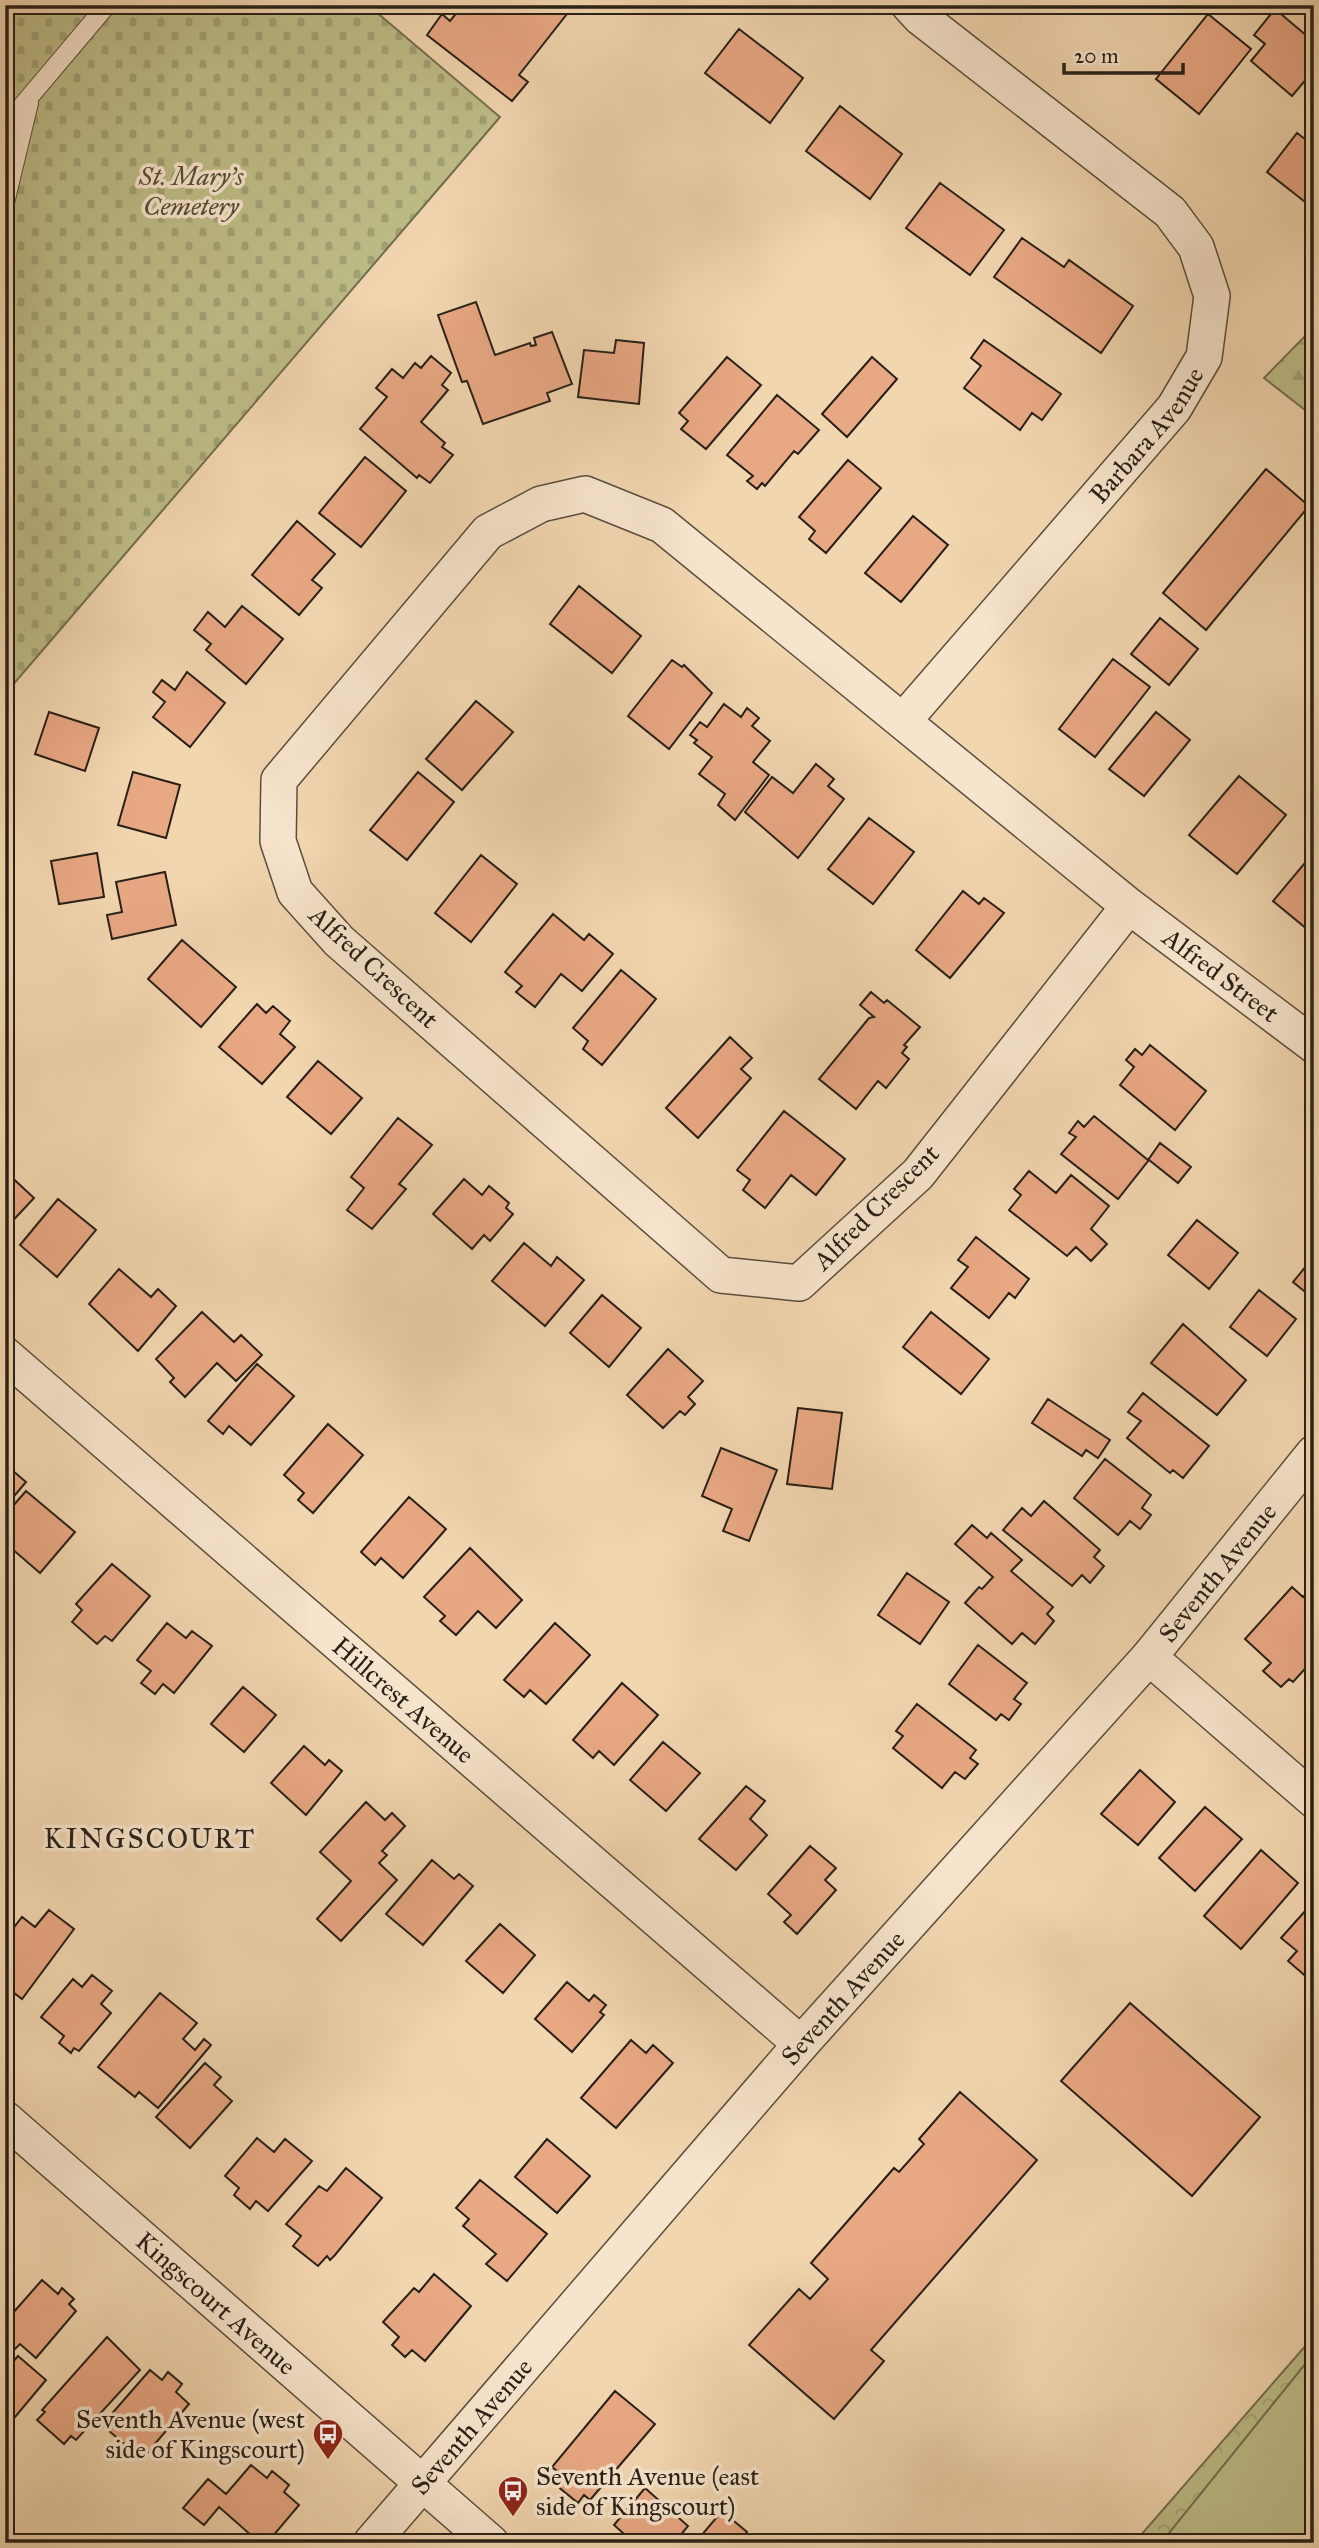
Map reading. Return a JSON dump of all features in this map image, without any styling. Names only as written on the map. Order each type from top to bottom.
[{"type":"street","name":"Barbara Avenue","points":[[903,721],[1174,408],[1204,357],[1212,296],[1196,247],[1170,212],[920,17],[909,5]]},
{"type":"street","name":"Alfred Crescent","points":[[585,494],[662,525],[1129,906],[918,1174],[799,1283],[721,1275],[339,941],[295,892],[278,841],[279,780],[488,532],[541,504],[585,494]]},
{"type":"street","name":"Alfred Street","points":[[1129,906],[1314,1045]]},
{"type":"street","name":"Hillcrest Avenue","points":[[5,1355],[801,2044]]},
{"type":"street","name":"Seventh Avenue","points":[[371,2543],[801,2044],[1149,1657],[1314,1453]]},
{"type":"street","points":[[1149,1657],[1314,1800]]},
{"type":"street","name":"Kingscourt Avenue","points":[[5,2119],[491,2543]]},
{"type":"lane","points":[[5,127],[107,5]]},
{"type":"lane","points":[[5,203],[30,99]]},
{"type":"green space","name":"St. Mary's Cemetery","points":[[5,5],[368,5],[500,117],[5,694]]},
{"type":"green space","points":[[1314,327],[1314,417],[1264,378]]},
{"type":"green space","points":[[1314,2336],[1314,2543],[1134,2543]]},
{"type":"green space","points":[[1314,2353],[1314,2543],[1161,2543]]},
{"type":"building","points":[[463,5],[574,5],[519,75],[528,82],[512,101],[427,35],[442,14],[450,21]]},
{"type":"building","points":[[1275,9],[1314,42],[1314,70],[1292,96],[1251,61],[1265,44],[1254,35]]},
{"type":"building","points":[[1208,14],[1251,49],[1199,114],[1156,79]]},
{"type":"building","points":[[739,29],[803,78],[770,123],[705,73]]},
{"type":"building","points":[[840,106],[902,154],[870,199],[806,151]]},
{"type":"building","points":[[1297,133],[1314,146],[1314,209],[1267,172]]},
{"type":"building","points":[[940,183],[1004,230],[970,275],[906,228]]},
{"type":"building","points":[[1022,238],[1064,267],[1069,260],[1133,306],[1101,353],[994,277]]},
{"type":"building","points":[[476,302],[495,355],[530,343],[531,346],[536,345],[534,338],[552,332],[572,384],[547,393],[550,401],[483,424],[467,381],[462,382],[438,315]]},
{"type":"building","points":[[616,340],[644,343],[639,404],[578,397],[584,350],[614,353]]},
{"type":"building","points":[[984,340],[1061,394],[1042,420],[1032,413],[1020,430],[964,388],[981,366],[971,358]]},
{"type":"building","points":[[431,356],[451,373],[442,385],[448,390],[421,422],[445,443],[442,447],[453,455],[430,483],[419,475],[417,478],[360,429],[387,397],[376,388],[392,369],[403,378],[415,363],[421,368]]},
{"type":"building","points":[[727,357],[761,385],[706,449],[681,429],[688,421],[679,413]]},
{"type":"building","points":[[872,357],[897,379],[847,437],[822,414]]},
{"type":"building","points":[[777,395],[819,430],[798,454],[794,451],[765,486],[762,483],[757,489],[747,481],[753,476],[727,455]]},
{"type":"building","points":[[365,457],[406,491],[361,547],[319,513]]},
{"type":"building","points":[[848,460],[881,488],[826,553],[809,539],[815,531],[799,517]]},
{"type":"building","points":[[1266,469],[1309,506],[1206,630],[1163,593]]},
{"type":"building","points":[[913,516],[948,545],[901,602],[865,573]]},
{"type":"building","points":[[297,521],[335,554],[312,580],[322,588],[299,615],[252,575]]},
{"type":"building","points":[[579,586],[641,636],[612,673],[550,624]]},
{"type":"building","points":[[242,606],[283,639],[246,684],[206,650],[211,644],[194,630],[208,612],[225,627]]},
{"type":"building","points":[[1160,618],[1198,649],[1169,685],[1131,654]]},
{"type":"building","points":[[1113,659],[1150,687],[1095,757],[1059,729]]},
{"type":"building","points":[[672,660],[682,667],[684,665],[712,693],[669,749],[628,716]]},
{"type":"building","points":[[187,672],[225,703],[190,747],[153,717],[165,702],[153,692],[162,680],[175,690]]},
{"type":"building","points":[[476,701],[513,732],[462,790],[426,759]]},
{"type":"building","points":[[724,704],[741,717],[747,708],[759,718],[752,726],[770,741],[753,762],[769,775],[735,820],[718,805],[725,794],[699,774],[712,757],[694,743],[697,740],[690,735],[700,722],[707,727]]},
{"type":"building","points":[[49,712],[99,728],[85,771],[35,754]]},
{"type":"building","points":[[1156,712],[1190,740],[1144,796],[1109,769]]},
{"type":"building","points":[[816,764],[834,779],[828,786],[844,799],[798,858],[745,812],[772,777],[793,793]]},
{"type":"building","points":[[133,772],[180,785],[166,838],[118,825]]},
{"type":"building","points":[[418,772],[454,802],[407,860],[370,830]]},
{"type":"building","points":[[1239,776],[1286,815],[1237,874],[1189,835]]},
{"type":"building","points":[[869,818],[914,852],[873,904],[828,869]]},
{"type":"building","points":[[1314,852],[1314,921],[1307,929],[1273,901]]},
{"type":"building","points":[[97,853],[104,897],[59,904],[51,861]]},
{"type":"building","points":[[481,855],[517,884],[471,942],[435,913]]},
{"type":"building","points":[[165,872],[176,925],[112,939],[107,915],[122,912],[116,882]]},
{"type":"building","points":[[963,891],[979,904],[984,898],[1004,913],[950,978],[916,950]]},
{"type":"building","points":[[553,914],[584,940],[589,934],[613,954],[582,991],[561,974],[535,1007],[516,992],[522,986],[505,972]]},
{"type":"building","points":[[182,940],[236,987],[201,1027],[148,979]]},
{"type":"building","points":[[621,970],[656,999],[602,1065],[583,1049],[588,1041],[573,1028]]},
{"type":"building","points":[[871,992],[884,1003],[887,1000],[920,1027],[904,1045],[907,1047],[902,1053],[909,1059],[886,1088],[878,1081],[856,1109],[819,1079],[869,1018],[874,1017],[860,1005]]},
{"type":"building","points":[[257,1004],[266,1013],[273,1006],[290,1021],[280,1034],[295,1047],[262,1084],[219,1047]]},
{"type":"building","points":[[730,1037],[752,1058],[741,1069],[751,1078],[698,1138],[666,1108]]},
{"type":"building","points":[[1150,1045],[1206,1091],[1175,1130],[1120,1085],[1134,1067],[1126,1060],[1135,1049],[1142,1055]]},
{"type":"building","points":[[318,1061],[362,1098],[331,1134],[287,1097]]},
{"type":"building","points":[[784,1111],[845,1159],[816,1195],[791,1175],[765,1208],[743,1190],[750,1180],[737,1170]]},
{"type":"building","points":[[1094,1116],[1148,1160],[1160,1143],[1191,1167],[1178,1183],[1149,1160],[1118,1199],[1061,1154],[1076,1137],[1069,1133],[1078,1121],[1084,1127]]},
{"type":"building","points":[[398,1118],[432,1145],[399,1184],[406,1189],[372,1229],[347,1210],[364,1188],[351,1177]]},
{"type":"building","points":[[5,1171],[34,1198],[6,1228],[5,1227]]},
{"type":"building","points":[[1029,1171],[1056,1193],[1071,1175],[1109,1206],[1091,1229],[1107,1244],[1091,1261],[1076,1247],[1067,1256],[1009,1210],[1021,1195],[1014,1189]]},
{"type":"building","points":[[464,1179],[482,1195],[489,1186],[509,1203],[506,1208],[513,1214],[490,1241],[484,1235],[472,1249],[433,1214]]},
{"type":"building","points":[[58,1199],[96,1230],[57,1277],[20,1245]]},
{"type":"building","points":[[1197,1220],[1238,1253],[1209,1289],[1168,1255]]},
{"type":"building","points":[[976,1237],[1029,1279],[1015,1298],[1009,1293],[989,1318],[951,1288],[968,1267],[958,1260]]},
{"type":"building","points":[[524,1243],[551,1266],[557,1257],[584,1280],[545,1326],[492,1281]]},
{"type":"building","points":[[1307,1265],[1314,1269],[1314,1299],[1293,1282]]},
{"type":"building","points":[[119,1269],[151,1297],[158,1289],[176,1306],[138,1351],[89,1304]]},
{"type":"building","points":[[1259,1290],[1296,1319],[1267,1356],[1230,1327]]},
{"type":"building","points":[[602,1295],[641,1328],[609,1367],[570,1333]]},
{"type":"building","points":[[202,1312],[234,1342],[241,1335],[262,1355],[236,1381],[217,1363],[185,1397],[170,1382],[174,1378],[156,1359]]},
{"type":"building","points":[[931,1312],[989,1359],[961,1394],[903,1347]]},
{"type":"building","points":[[1183,1324],[1246,1380],[1217,1415],[1151,1363]]},
{"type":"building","points":[[668,1349],[703,1381],[688,1397],[695,1404],[685,1415],[680,1411],[663,1428],[627,1395]]},
{"type":"building","points":[[257,1364],[294,1396],[251,1445],[229,1426],[223,1434],[208,1421]]},
{"type":"building","points":[[1143,1393],[1209,1446],[1183,1478],[1173,1470],[1170,1473],[1127,1438],[1141,1421],[1128,1412]]},
{"type":"building","points":[[1048,1399],[1110,1440],[1098,1458],[1086,1450],[1082,1456],[1032,1423]]},
{"type":"building","points":[[798,1408],[842,1413],[832,1489],[787,1484]]},
{"type":"building","points":[[328,1424],[363,1455],[313,1513],[298,1500],[304,1493],[284,1475]]},
{"type":"building","points":[[721,1448],[777,1470],[749,1541],[723,1531],[732,1509],[702,1496]]},
{"type":"building","points":[[1105,1459],[1151,1495],[1142,1508],[1151,1515],[1140,1529],[1130,1521],[1118,1535],[1074,1498]]},
{"type":"building","points":[[5,1464],[26,1482],[5,1507]]},
{"type":"building","points":[[26,1491],[75,1532],[40,1573],[10,1547],[5,1552],[5,1515]]},
{"type":"building","points":[[409,1497],[446,1529],[403,1578],[381,1558],[375,1565],[361,1552]]},
{"type":"building","points":[[1044,1501],[1100,1550],[1094,1557],[1104,1566],[1090,1583],[1082,1575],[1072,1586],[1003,1530],[1022,1508],[1031,1516]]},
{"type":"building","points":[[972,1525],[987,1538],[991,1533],[1022,1560],[1011,1571],[1053,1607],[1047,1614],[1054,1621],[1035,1644],[1022,1633],[1012,1644],[965,1603],[979,1587],[982,1589],[993,1577],[955,1544]]},
{"type":"building","points":[[470,1548],[522,1600],[496,1628],[478,1611],[456,1635],[440,1621],[445,1616],[424,1597]]},
{"type":"building","points":[[112,1564],[150,1596],[112,1641],[105,1636],[97,1644],[72,1622],[82,1610],[76,1604]]},
{"type":"building","points":[[907,1573],[949,1602],[920,1644],[878,1615]]},
{"type":"building","points":[[1292,1587],[1303,1597],[1311,1589],[1314,1591],[1314,1659],[1293,1682],[1289,1679],[1281,1687],[1263,1671],[1271,1663],[1245,1639]]},
{"type":"building","points":[[167,1623],[186,1638],[192,1631],[212,1646],[174,1693],[163,1684],[155,1694],[141,1683],[151,1671],[137,1660]]},
{"type":"building","points":[[555,1623],[590,1655],[546,1704],[530,1690],[524,1697],[504,1680]]},
{"type":"building","points":[[978,1645],[1027,1683],[1014,1699],[1021,1704],[1009,1720],[1001,1714],[996,1720],[949,1684]]},
{"type":"building","points":[[622,1683],[658,1715],[614,1765],[599,1751],[593,1758],[573,1740]]},
{"type":"building","points":[[243,1687],[276,1715],[244,1752],[211,1724]]},
{"type":"building","points":[[917,1704],[976,1750],[970,1758],[978,1764],[965,1779],[955,1772],[942,1788],[893,1748],[903,1736],[896,1731]]},
{"type":"building","points":[[663,1742],[700,1773],[666,1811],[630,1780]]},
{"type":"building","points":[[304,1746],[325,1765],[329,1760],[342,1771],[306,1815],[271,1783]]},
{"type":"building","points":[[1140,1770],[1175,1802],[1138,1845],[1101,1814]]},
{"type":"building","points":[[746,1786],[765,1801],[750,1819],[767,1835],[736,1870],[699,1839]]},
{"type":"building","points":[[366,1802],[385,1820],[392,1813],[405,1826],[382,1851],[387,1855],[379,1863],[397,1880],[341,1941],[317,1919],[351,1881],[320,1852]]},
{"type":"building","points":[[1205,1807],[1242,1839],[1195,1891],[1159,1858]]},
{"type":"building","points":[[810,1846],[836,1868],[825,1880],[836,1890],[797,1934],[784,1922],[791,1915],[768,1894]]},
{"type":"building","points":[[1261,1850],[1298,1883],[1241,1949],[1204,1916]]},
{"type":"building","points":[[432,1860],[454,1879],[459,1874],[473,1886],[423,1945],[386,1914]]},
{"type":"building","points":[[1314,1901],[1314,1973],[1309,1979],[1288,1961],[1297,1951],[1281,1938]]},
{"type":"building","points":[[49,1910],[74,1929],[22,1999],[5,1986],[5,1939],[22,1917],[35,1927]]},
{"type":"building","points":[[500,1924],[535,1955],[503,1993],[466,1961]]},
{"type":"building","points":[[92,1975],[112,1991],[101,2004],[111,2013],[79,2051],[74,2048],[71,2053],[59,2043],[64,2036],[41,2017],[73,1979],[82,1987]]},
{"type":"building","points":[[567,1982],[589,2001],[594,1995],[606,2005],[600,2012],[604,2015],[572,2052],[535,2019]]},
{"type":"building","points":[[160,1993],[197,2023],[183,2039],[195,2050],[204,2039],[211,2045],[158,2108],[139,2092],[135,2097],[98,2067]]},
{"type":"building","points":[[1130,2003],[1260,2117],[1192,2196],[1061,2081]]},
{"type":"building","points":[[631,2040],[646,2053],[653,2045],[673,2063],[616,2128],[581,2098]]},
{"type":"building","points":[[205,2063],[221,2077],[214,2085],[232,2101],[190,2148],[156,2117]]},
{"type":"building","points":[[960,2092],[1037,2160],[871,2350],[884,2361],[834,2419],[749,2345],[799,2289],[810,2299],[828,2279],[811,2263],[894,2168],[899,2172],[924,2144],[919,2139]]},
{"type":"building","points":[[257,2138],[274,2152],[285,2139],[312,2161],[268,2211],[256,2201],[250,2209],[234,2195],[239,2188],[225,2176]]},
{"type":"building","points":[[547,2139],[590,2176],[557,2213],[515,2177]]},
{"type":"building","points":[[346,2168],[382,2198],[335,2255],[330,2260],[327,2256],[318,2266],[293,2246],[301,2236],[286,2224],[319,2186],[327,2191]]},
{"type":"building","points":[[480,2180],[547,2234],[507,2281],[486,2264],[496,2254],[463,2226],[469,2219],[456,2208]]},
{"type":"building","points":[[434,2274],[471,2306],[425,2361],[412,2350],[405,2357],[392,2345],[399,2337],[383,2322],[414,2288],[419,2292]]},
{"type":"building","points":[[42,2280],[58,2294],[62,2288],[74,2299],[69,2304],[76,2311],[36,2358],[20,2344],[12,2352],[5,2346],[5,2322]]},
{"type":"building","points":[[107,2337],[140,2370],[76,2440],[71,2436],[64,2444],[37,2420],[45,2412],[42,2410]]},
{"type":"building","points":[[18,2356],[46,2380],[5,2429],[5,2371]]},
{"type":"building","points":[[150,2370],[162,2380],[168,2372],[182,2384],[176,2392],[189,2404],[142,2459],[102,2425]]},
{"type":"building","points":[[615,2391],[655,2424],[590,2500],[584,2495],[578,2503],[550,2480],[557,2471],[552,2467]]},
{"type":"building","points":[[251,2465],[267,2478],[272,2471],[289,2485],[284,2492],[299,2505],[267,2543],[260,2543],[219,2507],[204,2525],[183,2508],[208,2479],[226,2494]]},
{"type":"building","points":[[645,2488],[688,2526],[674,2543],[634,2543],[614,2525]]},
{"type":"building","points":[[722,2511],[747,2532],[738,2543],[695,2543]]},
{"type":"place","name":"Seventh Avenue (west side of Kingscourt)","points":[[328,2461]]},
{"type":"place","name":"Seventh Avenue (east side of Kingscourt)","points":[[513,2518]]},
{"type":"district","name":"KINGSCOURT","points":[[150,1838]]}]
